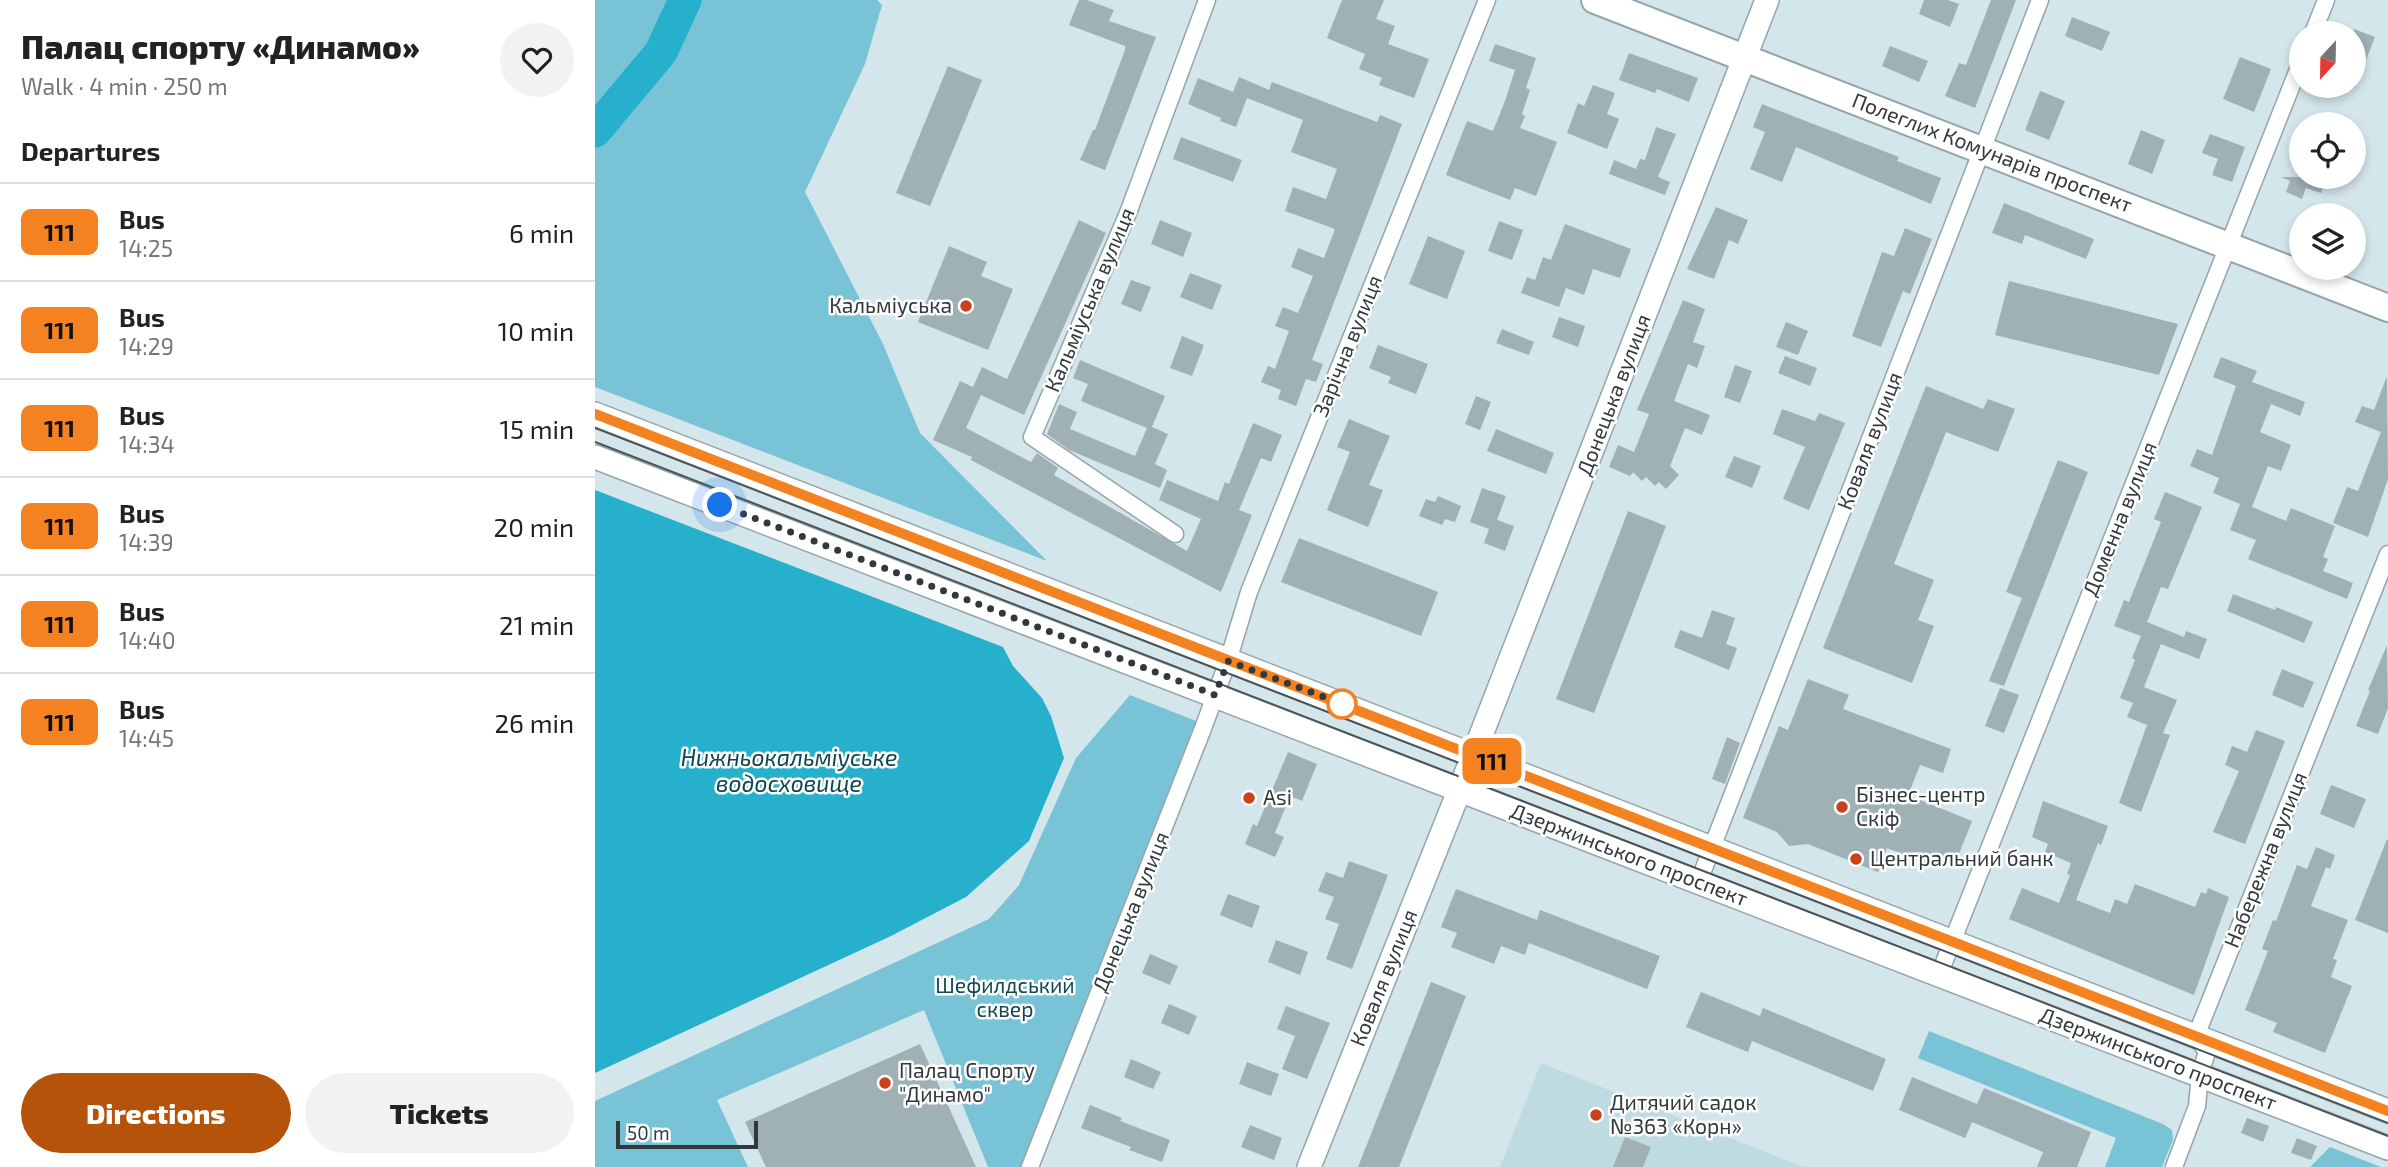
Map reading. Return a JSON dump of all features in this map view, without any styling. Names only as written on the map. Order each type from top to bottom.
[{"type":"main road","name":"Полеглих Комунарів проспект","points":[[1595,0],[2388,308]]},
{"type":"street","name":"Кальміуська вулиця","points":[[1175,534],[1033,437],[1128,213],[1207,0]]},
{"type":"street","name":"Зарічна вулиця","points":[[1215,695],[1249,592],[1487,0]]},
{"type":"street","name":"Донецька вулиця","points":[[1459,789],[1767,0]]},
{"type":"street","name":"Коваля вулиця","points":[[1699,881],[2040,0]]},
{"type":"street","points":[[2318,21],[2326,0]]},
{"type":"street","name":"Доменна вулиця","points":[[1939,975],[2289,92]]},
{"type":"street","name":"Дзержинського проспект","points":[[595,414],[2388,1111]]},
{"type":"street","name":"Дзержинського проспект","points":[[595,457],[2388,1148]]},
{"type":"street","name":"Набережна вулиця","points":[[2196,1036],[2388,554]]},
{"type":"street","name":"Донецька вулиця","points":[[1030,1167],[1215,695]]},
{"type":"street","name":"Коваля вулиця","points":[[1309,1167],[1459,789]]},
{"type":"street","points":[[2174,1167],[2197,1106],[2200,1074],[2207,1052],[2196,1036]]},
{"type":"shaded area","name":"Дитячий садок №363 «Корн»","points":[[1541,1063],[1803,1167],[1500,1167]]},
{"type":"green space","points":[[595,0],[877,0],[882,5],[865,64],[805,192],[883,344],[920,433],[1047,561],[595,387]]},
{"type":"green space","name":"Шефилдський сквер","points":[[1130,695],[1196,721],[1022,1167],[988,1167],[924,1010],[717,1100],[748,1167],[595,1167],[595,1101],[989,919],[1019,885],[1076,758]]},
{"type":"green space","points":[[1929,1031],[2163,1124],[2172,1130],[2173,1140],[2162,1167],[2105,1167],[2116,1138],[1918,1058]]},
{"type":"green space","points":[[2330,1147],[2381,1167],[2310,1167]]},
{"type":"water","name":"Нижньокальміуське водосховище","points":[[595,490],[1003,647],[1013,666],[1042,698],[1051,716],[1064,758],[1029,841],[966,897],[891,936],[595,1073]]},
{"type":"building","points":[[1079,0],[1087,0],[1114,10],[1109,21],[1156,37],[1105,170],[1080,160],[1095,130],[1125,46],[1069,25]]},
{"type":"building","points":[[1342,0],[1384,0],[1376,19],[1395,26],[1388,44],[1429,59],[1414,98],[1379,85],[1382,78],[1359,69],[1365,54],[1327,38]]},
{"type":"building","points":[[1924,0],[1948,0],[1959,4],[1950,27],[1919,14]]},
{"type":"building","points":[[1991,0],[2016,0],[1975,108],[1945,96],[1959,63],[1966,65]]},
{"type":"building","points":[[2072,17],[2110,32],[2102,51],[2065,36]]},
{"type":"building","points":[[2366,34],[2375,37],[2366,60]]},
{"type":"building","points":[[1495,44],[1536,58],[1526,88],[1530,90],[1520,128],[1557,142],[1536,196],[1515,188],[1510,200],[1446,175],[1467,121],[1493,131],[1505,101],[1515,70],[1489,61]]},
{"type":"building","points":[[1890,46],[1928,61],[1919,82],[1882,66]]},
{"type":"building","points":[[1629,53],[1698,78],[1689,102],[1657,89],[1655,93],[1619,80]]},
{"type":"building","points":[[2240,57],[2271,69],[2254,112],[2223,99]]},
{"type":"building","points":[[948,66],[982,80],[930,206],[896,193]]},
{"type":"building","points":[[1239,77],[1269,90],[1272,82],[1377,122],[1380,115],[1402,124],[1312,360],[1323,364],[1316,382],[1306,379],[1296,406],[1278,399],[1281,390],[1261,382],[1268,366],[1275,369],[1289,331],[1275,326],[1283,307],[1298,313],[1313,276],[1291,267],[1298,248],[1324,258],[1335,229],[1285,211],[1293,187],[1326,199],[1337,169],[1291,152],[1303,120],[1247,98],[1236,127],[1188,104],[1198,78],[1233,92]]},
{"type":"building","points":[[1593,85],[1615,93],[1607,114],[1619,119],[1607,149],[1567,133],[1578,103],[1584,106]]},
{"type":"building","points":[[2040,91],[2065,101],[2049,140],[2025,130]]},
{"type":"building","points":[[1762,104],[1899,157],[1897,161],[1941,178],[1931,204],[1796,147],[1782,182],[1750,169],[1765,132],[1753,127]]},
{"type":"building","points":[[1656,127],[1676,134],[1658,177],[1670,182],[1665,195],[1609,174],[1614,160],[1636,169],[1640,159],[1645,160]]},
{"type":"building","points":[[2141,130],[2165,140],[2152,174],[2128,164]]},
{"type":"building","points":[[2210,134],[2245,147],[2232,182],[2212,175],[2218,159],[2202,153]]},
{"type":"building","points":[[1181,137],[1242,160],[1233,182],[1173,159]]},
{"type":"building","points":[[2289,184],[2289,189],[2306,189],[2302,199],[2286,192]]},
{"type":"building","points":[[2004,203],[2094,239],[2086,259],[2025,235],[2022,244],[1992,233]]},
{"type":"building","points":[[1716,207],[1748,220],[1738,244],[1729,240],[1714,279],[1687,269]]},
{"type":"building","points":[[1079,220],[1106,233],[1024,415],[981,395],[966,428],[1031,462],[1037,453],[1058,468],[1054,475],[1187,551],[1201,519],[1159,500],[1167,480],[1218,501],[1225,482],[1229,484],[1253,423],[1282,435],[1271,462],[1261,458],[1239,510],[1252,515],[1221,592],[971,460],[972,457],[933,440],[960,381],[973,387],[982,367],[1007,379]]},
{"type":"building","points":[[1160,220],[1192,233],[1183,257],[1151,244]]},
{"type":"building","points":[[1499,221],[1523,230],[1512,260],[1488,251]]},
{"type":"building","points":[[1565,224],[1631,249],[1620,278],[1593,269],[1584,295],[1566,288],[1559,307],[1521,293],[1527,277],[1535,280],[1543,257],[1551,260]]},
{"type":"building","points":[[1905,228],[1932,239],[1910,294],[1903,291],[1881,347],[1852,336],[1882,252],[1894,256]]},
{"type":"building","points":[[1428,236],[1465,251],[1447,299],[1409,284]]},
{"type":"building","name":"Кальміуська","points":[[949,246],[987,262],[981,276],[1013,289],[988,350],[918,322]]},
{"type":"building","points":[[1190,273],[1222,285],[1212,310],[1180,297]]},
{"type":"building","points":[[1131,280],[1151,287],[1141,312],[1121,304]]},
{"type":"building","points":[[2009,281],[2178,324],[2159,375],[1995,335]]},
{"type":"building","points":[[1683,300],[1705,309],[1693,342],[1705,346],[1697,368],[1688,364],[1674,401],[1710,415],[1702,435],[1685,428],[1670,466],[1679,475],[1666,489],[1659,482],[1655,486],[1646,477],[1642,481],[1633,472],[1630,476],[1609,467],[1618,445],[1634,452],[1649,414],[1637,410]]},
{"type":"building","points":[[1559,317],[1585,326],[1578,347],[1552,337]]},
{"type":"building","points":[[1786,322],[1808,331],[1798,355],[1776,347]]},
{"type":"building","points":[[1502,329],[1534,342],[1529,355],[1496,343]]},
{"type":"building","points":[[1182,336],[1204,345],[1192,376],[1170,368]]},
{"type":"building","points":[[1378,345],[1428,364],[1416,394],[1388,383],[1391,377],[1369,368]]},
{"type":"building","points":[[1785,356],[1817,368],[1810,386],[1778,373]]},
{"type":"building","points":[[2221,357],[2257,371],[2252,382],[2305,402],[2300,416],[2271,404],[2260,432],[2291,445],[2281,471],[2268,466],[2252,507],[2286,521],[2291,508],[2335,526],[2323,557],[2328,559],[2323,571],[2353,583],[2347,599],[2248,559],[2256,540],[2230,530],[2240,504],[2213,493],[2219,478],[2190,466],[2197,449],[2212,455],[2236,386],[2213,377]]},
{"type":"building","points":[[1080,360],[1165,396],[1152,427],[1168,434],[1155,464],[1167,470],[1160,488],[1069,450],[1047,434],[1059,404],[1077,412],[1070,429],[1135,456],[1147,428],[1081,401],[1088,384],[1073,378]]},
{"type":"building","points":[[1735,365],[1752,371],[1740,403],[1724,397]]},
{"type":"building","points":[[2387,376],[2388,479],[2368,537],[2333,523],[2347,487],[2358,491],[2381,432],[2355,422],[2362,406],[2374,410]]},
{"type":"building","points":[[1926,386],[1983,409],[1988,399],[2015,409],[1998,452],[1946,432],[1894,564],[1934,580],[1918,620],[1934,626],[1912,683],[1823,648]]},
{"type":"building","points":[[1476,396],[1491,402],[1480,430],[1465,424]]},
{"type":"building","points":[[1782,409],[1815,421],[1819,413],[1845,423],[1809,510],[1783,499],[1805,447],[1773,434]]},
{"type":"building","points":[[1349,419],[1390,436],[1369,485],[1383,490],[1368,527],[1327,510],[1350,452],[1337,447]]},
{"type":"building","points":[[1496,429],[1554,453],[1546,474],[1487,451]]},
{"type":"building","points":[[1734,456],[1761,466],[1752,488],[1725,477]]},
{"type":"building","points":[[2058,460],[2088,472],[2004,686],[1989,681],[2022,598],[2006,592]]},
{"type":"building","points":[[1482,488],[1506,496],[1497,520],[1514,526],[1505,551],[1484,543],[1489,529],[1470,522]]},
{"type":"building","points":[[2165,492],[2202,507],[2168,589],[2161,587],[2147,622],[2184,637],[2186,631],[2207,639],[2199,659],[2161,644],[2144,687],[2177,700],[2163,733],[2170,735],[2141,812],[2119,803],[2147,725],[2127,717],[2133,703],[2120,698],[2141,636],[2114,626],[2124,600],[2129,602],[2161,522],[2154,519]]},
{"type":"building","points":[[1438,496],[1461,506],[1455,522],[1445,519],[1442,525],[1419,516],[1426,499],[1435,502]]},
{"type":"building","points":[[1628,511],[1666,526],[1594,713],[1556,699]]},
{"type":"building","points":[[1299,538],[1438,592],[1421,636],[1281,582]]},
{"type":"building","points":[[2233,594],[2313,622],[2304,643],[2227,611]]},
{"type":"building","points":[[1712,610],[1735,618],[1726,644],[1737,648],[1729,670],[1674,647],[1680,630],[1702,638]]},
{"type":"building","points":[[2387,645],[2388,708],[2378,734],[2356,726]]},
{"type":"building","points":[[2282,669],[2314,682],[2303,708],[2272,695]]},
{"type":"building","name":"Бізнес-центр Скіф","points":[[1808,679],[1849,695],[1843,709],[1951,749],[1943,773],[1920,765],[1908,795],[1972,821],[1955,864],[1936,857],[1933,866],[1887,848],[1878,872],[1808,844],[1789,846],[1777,832],[1743,818],[1779,726],[1788,730]]},
{"type":"building","points":[[2000,688],[2019,695],[2004,733],[1985,726]]},
{"type":"building","points":[[2256,730],[2285,741],[2245,844],[2213,832],[2239,771],[2225,765],[2232,746],[2247,752]]},
{"type":"building","points":[[1727,737],[1740,743],[1725,784],[1712,779]]},
{"type":"building","points":[[1288,752],[1317,764],[1302,801],[1290,796],[1275,833],[1284,837],[1275,857],[1245,844],[1253,824],[1257,826]]},
{"type":"building","points":[[2331,785],[2366,799],[2354,828],[2320,814]]},
{"type":"building","points":[[2043,801],[2108,826],[2101,845],[2098,843],[2076,900],[2110,913],[2115,899],[2127,904],[2135,884],[2195,907],[2201,892],[2206,894],[2208,888],[2229,897],[2194,995],[2009,919],[2022,888],[2059,903],[2070,875],[2067,874],[2071,863],[2045,852],[2048,844],[2032,837]]},
{"type":"building","points":[[2388,840],[2388,933],[2355,920]]},
{"type":"building","points":[[2316,847],[2335,855],[2330,869],[2326,867],[2311,906],[2348,920],[2333,959],[2337,960],[2331,977],[2352,986],[2325,1053],[2273,1032],[2277,1023],[2245,1010],[2268,951],[2262,949],[2273,920],[2276,921],[2297,865],[2307,869]]},
{"type":"building","points":[[1349,861],[1388,875],[1352,969],[1326,959],[1339,924],[1325,919],[1334,897],[1318,891],[1326,872],[1343,878]]},
{"type":"building","points":[[1456,889],[1537,920],[1540,910],[1660,956],[1647,989],[1529,943],[1525,955],[1501,946],[1494,964],[1451,947],[1457,933],[1441,927]]},
{"type":"building","points":[[1228,894],[1260,906],[1252,928],[1220,915]]},
{"type":"building","points":[[1276,940],[1308,952],[1300,975],[1268,962]]},
{"type":"building","points":[[1150,954],[1178,966],[1170,985],[1142,973]]},
{"type":"building","points":[[1431,982],[1466,996],[1399,1167],[1358,1167]]},
{"type":"building","points":[[1701,992],[1760,1016],[1763,1008],[1886,1059],[1873,1091],[1752,1041],[1748,1052],[1686,1027]]},
{"type":"building","points":[[1169,1004],[1197,1016],[1189,1035],[1161,1023]]},
{"type":"building","points":[[1286,1006],[1330,1023],[1307,1079],[1282,1069],[1295,1036],[1277,1029]]},
{"type":"building","name":"Палац Спорту \"Динамо\"","points":[[920,1044],[976,1167],[766,1167],[745,1122]]},
{"type":"building","points":[[1131,1059],[1161,1072],[1153,1089],[1124,1077]]},
{"type":"building","points":[[1247,1062],[1279,1074],[1271,1096],[1239,1084]]},
{"type":"building","points":[[1912,1077],[1977,1104],[1984,1088],[2091,1132],[2077,1167],[2037,1167],[2043,1152],[1972,1122],[1965,1138],[1899,1110]]},
{"type":"building","points":[[1090,1105],[1122,1118],[1120,1121],[1170,1140],[1162,1162],[1081,1128]]},
{"type":"building","points":[[2247,1118],[2269,1126],[2263,1142],[2241,1133]]},
{"type":"building","points":[[1250,1125],[1282,1138],[1274,1160],[1241,1147]]},
{"type":"building","points":[[1625,1137],[1651,1147],[1643,1167],[1613,1167]]},
{"type":"building","points":[[2297,1138],[2317,1146],[2311,1160],[2291,1153]]},
{"type":"waterway","points":[[595,131],[661,52],[685,0]]},
{"type":"tram line","points":[[595,428],[2388,1123]]},
{"type":"tram line","points":[[595,442],[2388,1136]]},
{"type":"bus line","name":"111","points":[[595,414],[2388,1111]]},
{"type":"place","name":"Кальміуська","points":[[966,306]]},
{"type":"place","name":"Asi","points":[[1249,798]]},
{"type":"place","name":"Бізнес-центр Скіф","points":[[1842,807]]},
{"type":"place","name":"Центральний банк","points":[[1856,859]]},
{"type":"place","name":"Палац Спорту \"Динамо\"","points":[[885,1083]]},
{"type":"place","name":"Дитячий садок №363 «Корн»","points":[[1596,1115]]},
{"type":"route","points":[[720,505],[1215,695],[1228,661],[1351,707],[1342,704]]}]
